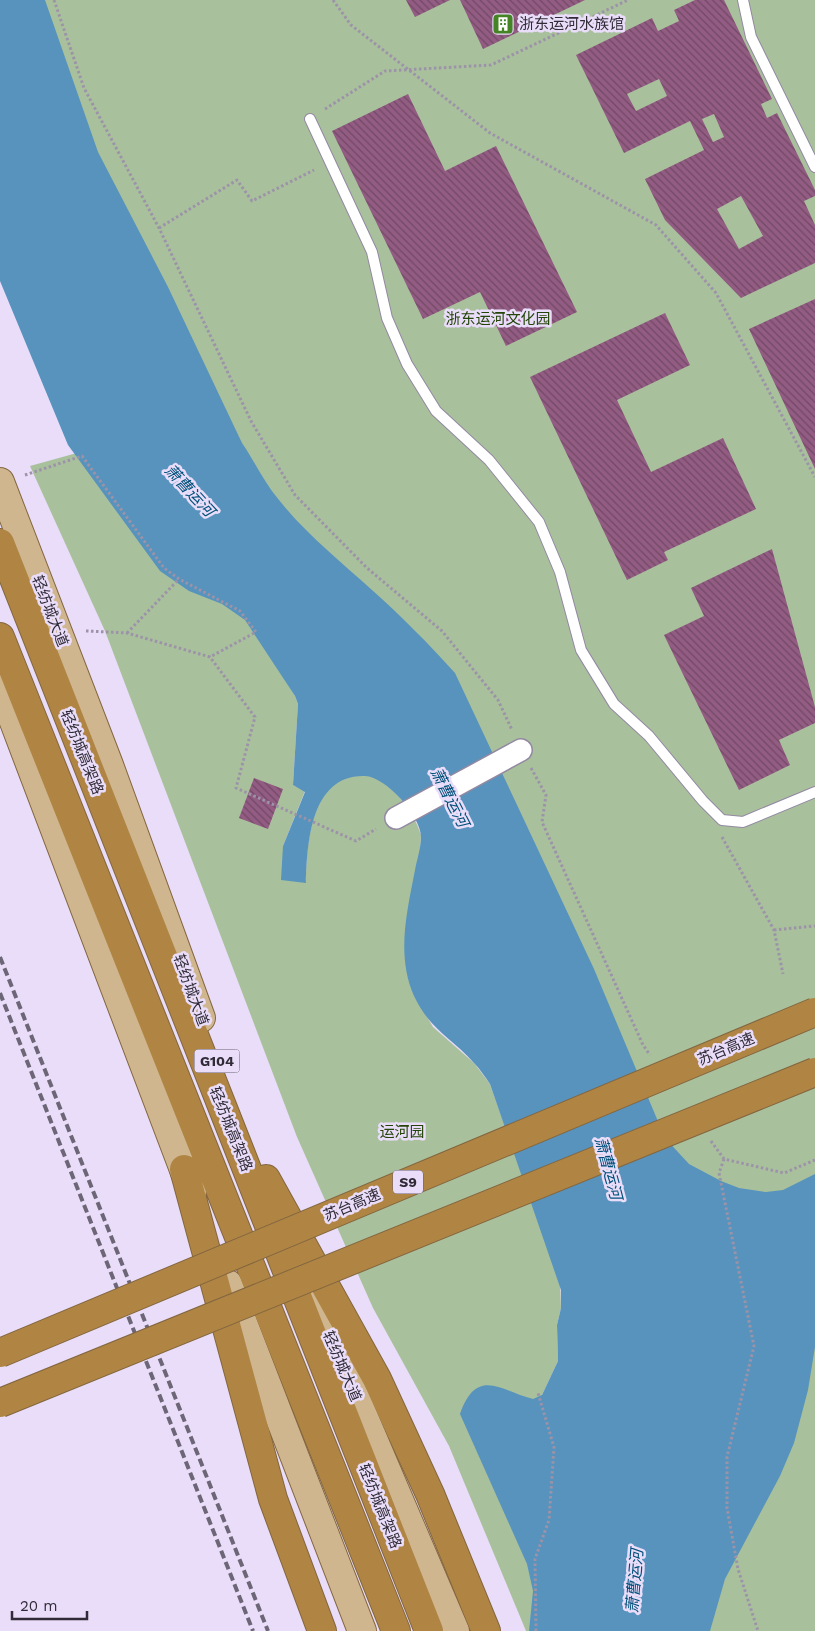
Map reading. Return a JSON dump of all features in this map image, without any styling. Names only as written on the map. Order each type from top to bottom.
[{"type":"highway","name":"轻纺城高架路","points":[[0,543],[429,1631]]},
{"type":"highway","name":"轻纺城高架路","points":[[0,636],[396,1631]]},
{"type":"highway","name":"苏台高速","points":[[0,1353],[815,1012]]},
{"type":"highway","points":[[0,1403],[815,1072]]},
{"type":"highway","points":[[247,1144],[377,1379],[430,1494],[486,1631]]},
{"type":"highway","points":[[184,1169],[273,1499],[322,1631]]},
{"type":"main road","name":"轻纺城大道","points":[[0,483],[57,631],[247,1144],[455,1631]]},
{"type":"main road","points":[[0,685],[362,1631]]},
{"type":"street","points":[[396,818],[521,750]]},
{"type":"lane","points":[[743,0],[752,37],[815,167]]},
{"type":"lane","points":[[310,119],[372,252],[387,318],[407,364],[436,411],[489,460],[539,522],[560,572],[581,650],[614,704],[649,736],[702,801],[722,820],[743,822],[815,792]]},
{"type":"path","points":[[54,0],[84,88],[158,228],[251,421],[295,496],[367,568],[442,631],[498,700],[521,750],[546,795],[542,822],[643,1045],[654,1060]]},
{"type":"path","points":[[333,0],[351,25],[490,133],[656,225],[716,293],[815,477]]},
{"type":"path","points":[[310,119],[385,71],[491,65],[628,0]]},
{"type":"path","points":[[158,228],[237,180],[252,201],[330,162]]},
{"type":"path","points":[[0,483],[82,456],[164,568],[179,579],[240,611],[256,632],[210,657]]},
{"type":"path","points":[[127,634],[179,579]]},
{"type":"path","points":[[57,631],[127,634],[210,657],[255,717],[236,788],[356,841],[396,818]]},
{"type":"path","points":[[722,836],[774,930],[783,974]]},
{"type":"path","points":[[774,930],[815,926]]},
{"type":"path","points":[[708,1136],[724,1159],[784,1173],[815,1160]]},
{"type":"path","points":[[724,1159],[719,1173],[754,1346],[727,1457],[727,1508],[738,1569],[758,1631]]},
{"type":"path","points":[[536,1631],[535,1559],[549,1520],[554,1447],[538,1393]]},
{"type":"green space","name":"浙东运河文化园","points":[[3,0],[815,0],[815,1631],[681,1631],[670,1205],[245,521]]},
{"type":"green space","name":"运河园","points":[[84,451],[242,608],[295,696],[298,704],[293,785],[305,791],[283,846],[306,883],[308,847],[312,823],[327,790],[337,782],[352,775],[365,775],[378,779],[401,799],[417,823],[421,835],[415,996],[433,1027],[474,1063],[490,1084],[560,1281],[561,1308],[557,1325],[558,1361],[542,1395],[539,1631],[526,1631],[449,1446],[373,1308],[297,1137],[105,631],[30,466]]},
{"type":"water","name":"萧曹运河","points":[[0,0],[45,0],[98,152],[168,287],[242,443],[269,486],[300,524],[404,620],[455,673],[594,969],[665,1138],[689,1164],[739,1188],[766,1192],[783,1190],[815,1174],[815,1347],[808,1390],[794,1443],[780,1476],[725,1579],[710,1631],[529,1631],[533,1591],[527,1564],[460,1414],[467,1399],[474,1390],[482,1386],[491,1385],[533,1399],[542,1395],[558,1361],[557,1325],[561,1308],[561,1290],[490,1084],[474,1063],[427,1017],[414,996],[409,981],[405,965],[405,933],[406,918],[420,845],[419,828],[409,809],[401,799],[383,783],[365,776],[347,778],[333,786],[323,798],[316,814],[308,849],[306,883],[281,880],[283,846],[305,792],[293,785],[298,704],[295,696],[245,620],[222,604],[189,591],[160,571],[68,445],[0,281]]},
{"type":"building","points":[[406,0],[450,0],[415,17]]},
{"type":"building","name":"浙东运河水族馆","points":[[460,0],[585,0],[483,49]]},
{"type":"building","points":[[695,0],[724,0],[772,99],[761,104],[767,118],[777,113],[815,190],[815,196],[804,201],[815,225],[815,263],[741,298],[665,220],[645,179],[704,150],[690,121],[624,153],[576,55],[652,18],[658,31],[679,21],[674,10]],"holes":[[[659,79],[667,96],[636,111],[627,94]],[[714,114],[724,137],[713,142],[702,119]],[[741,196],[763,236],[739,249],[717,209]]]},
{"type":"building","points":[[408,94],[445,171],[496,146],[577,312],[506,346],[480,292],[423,319],[332,131]]},
{"type":"building","points":[[815,299],[815,469],[749,329]]},
{"type":"building","points":[[665,313],[690,365],[617,400],[651,472],[723,438],[756,509],[664,552],[668,560],[627,580],[530,377]]},
{"type":"building","points":[[772,549],[815,707],[815,723],[779,740],[790,765],[739,790],[664,635],[704,616],[691,588]]},
{"type":"building","points":[[254,778],[283,789],[268,829],[239,818]]},
{"type":"railway","points":[[0,957],[268,1631]]},
{"type":"railway","points":[[0,993],[253,1631]]},
{"type":"place","name":"浙东运河水族馆","points":[[503,24]]}]
